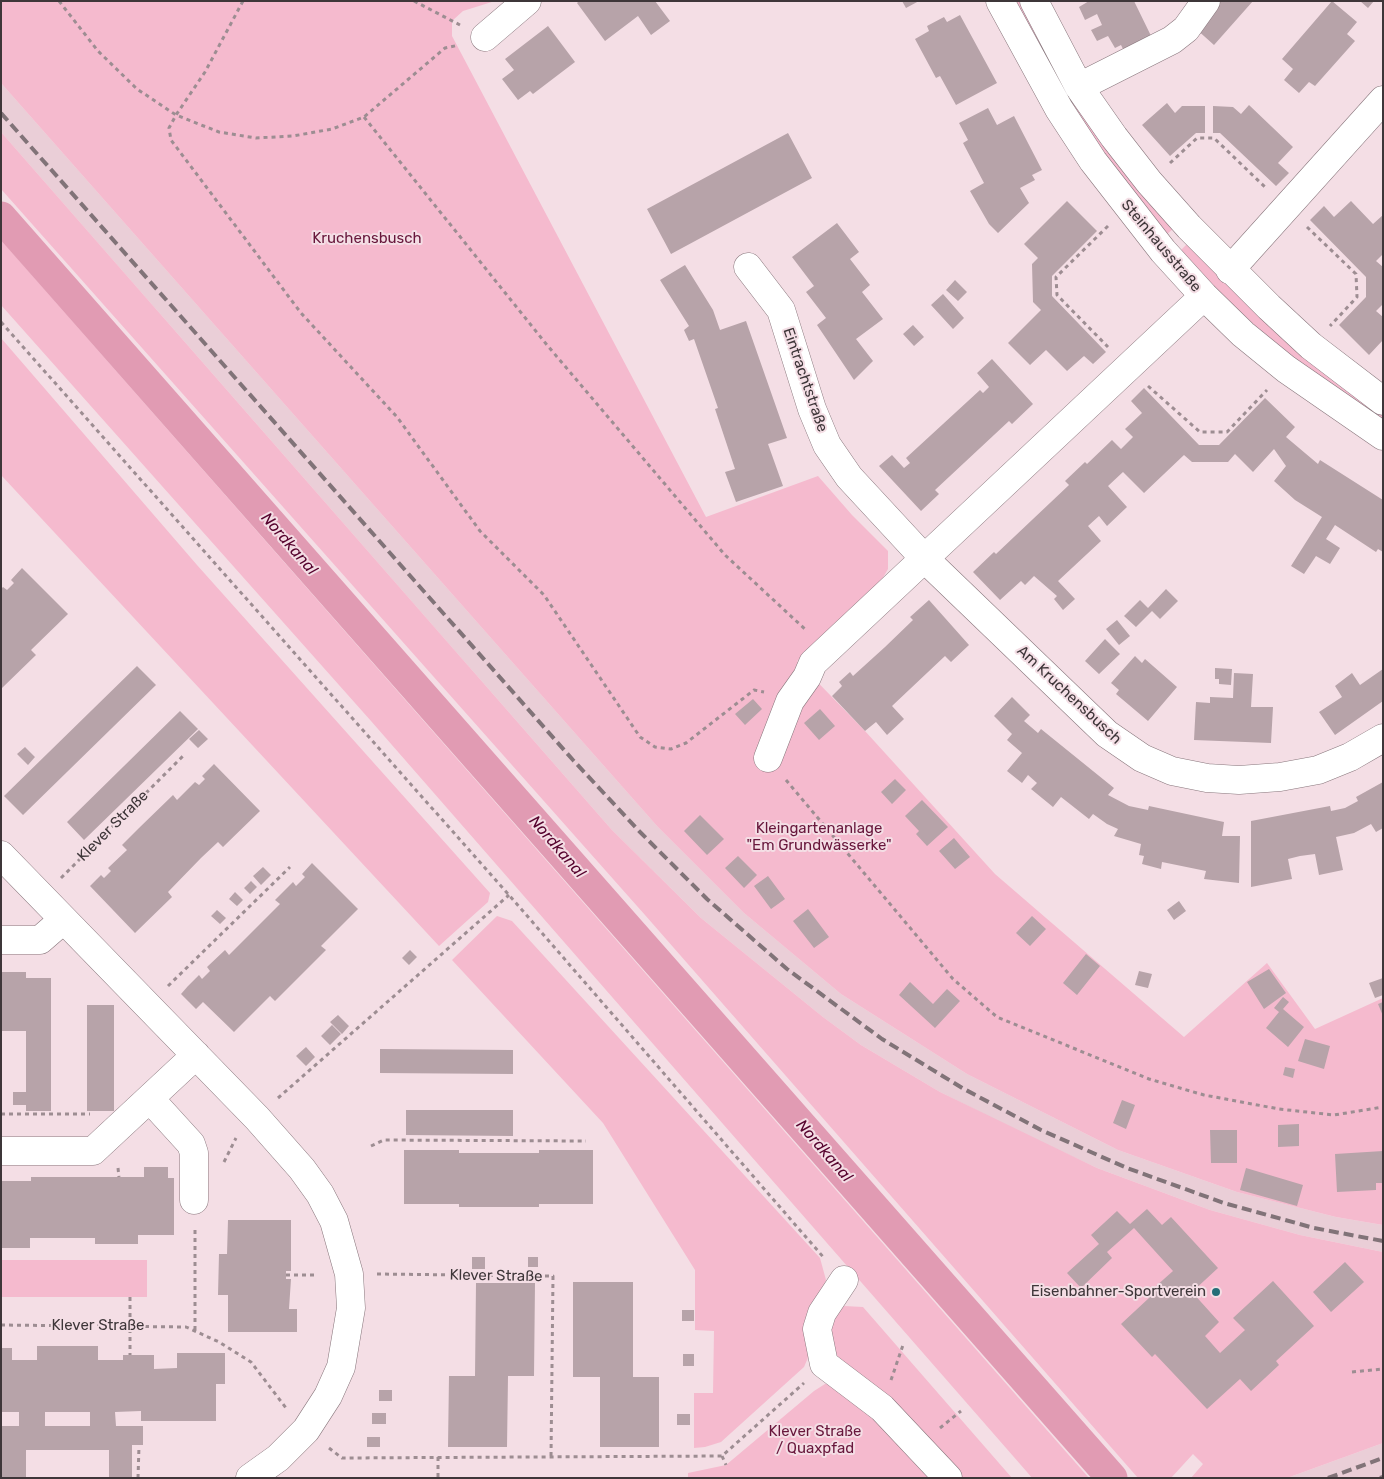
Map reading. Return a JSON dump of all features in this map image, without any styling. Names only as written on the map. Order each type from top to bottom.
[{"type":"street","points":[[485,37],[527,1]]},
{"type":"street","name":"Steinhausstraße","points":[[1000,1],[1059,109],[1127,207],[1204,296],[1243,334],[1286,369],[1383,436]]},
{"type":"street","points":[[1034,1],[1079,87],[1149,182],[1230,270],[1311,346],[1383,401]]},
{"type":"street","points":[[1079,87],[1172,40],[1186,29],[1206,1]]},
{"type":"street","points":[[1230,270],[1383,100]]},
{"type":"street","name":"Eintrachtstraße","points":[[748,267],[781,310],[812,409],[827,445],[849,478],[924,558]]},
{"type":"street","points":[[768,758],[790,701],[821,655],[1204,296]]},
{"type":"street","name":"Am Kruchensbusch","points":[[924,558],[1107,734],[1142,758],[1172,771],[1207,778],[1239,780],[1280,777],[1318,770],[1350,757],[1383,738]]},
{"type":"street","points":[[1,855],[196,1055],[302,1169],[320,1194],[339,1237],[349,1274],[351,1308],[341,1367],[328,1396],[298,1421],[278,1458],[250,1478]]},
{"type":"street","points":[[1,940],[40,940],[63,920]]},
{"type":"street","points":[[1,1151],[93,1151],[196,1055]]},
{"type":"street","points":[[141,1107],[191,1144],[194,1153],[194,1210]]},
{"type":"street","points":[[844,1280],[822,1313],[817,1330],[824,1364],[882,1408],[948,1478]]},
{"type":"path","points":[[60,1],[98,51],[138,89],[176,115],[219,132],[256,138],[293,136],[332,129],[364,117],[445,48],[485,37]]},
{"type":"path","points":[[243,1],[205,72],[169,128],[171,140],[301,313],[397,417],[480,531],[544,595],[640,737],[655,747],[672,749],[686,742],[754,690],[765,692]]},
{"type":"path","points":[[414,1],[485,37]]},
{"type":"path","points":[[364,117],[548,345],[725,555],[794,620],[821,655]]},
{"type":"path","points":[[1149,182],[1197,138],[1214,138],[1356,274],[1358,297],[1311,346]]},
{"type":"path","points":[[1127,207],[1056,276],[1057,295],[1129,368],[1200,432],[1227,432],[1286,369]]},
{"type":"path","points":[[1,322],[509,895],[844,1280]]},
{"type":"path","name":"Klever Straße","points":[[41,898],[185,754]]},
{"type":"path","points":[[768,758],[953,978],[997,1017],[1149,1079],[1204,1096],[1279,1109],[1334,1115],[1383,1107]]},
{"type":"path","points":[[148,1006],[290,867]]},
{"type":"path","points":[[256,1118],[509,895]]},
{"type":"path","points":[[1,1114],[141,1107]]},
{"type":"path","points":[[371,1146],[384,1140],[586,1141]]},
{"type":"path","points":[[194,1210],[194,1330]]},
{"type":"path","name":"Klever Straße","points":[[286,1275],[553,1276],[552,1457]]},
{"type":"path","points":[[130,1297],[130,1355]]},
{"type":"path","name":"Klever Straße","points":[[1,1325],[178,1326],[194,1330],[219,1342],[251,1362],[298,1421],[342,1458],[722,1456]]},
{"type":"path","points":[[726,1465],[722,1456],[824,1364]]},
{"type":"path","points":[[1352,1372],[1383,1369]]},
{"type":"path","points":[[138,1478],[139,1446]]},
{"type":"path","points":[[438,1457],[438,1478]]},
{"type":"shaded area","points":[[1,83],[657,826],[744,913],[841,994],[967,1074],[1118,1150],[1237,1192],[1336,1217],[1383,1225],[1383,1252],[1300,1235],[1210,1210],[1097,1168],[1018,1131],[940,1092],[861,1045],[823,1017],[701,918],[612,830],[1,132]]},
{"type":"shaded area","points":[[1383,1443],[1383,1478],[1287,1478]]},
{"type":"green space","name":"Kruchensbusch","points":[[1,1],[495,1],[463,11],[452,21],[452,36],[706,517],[818,476],[852,515],[888,551],[888,569],[881,581],[797,661],[865,731],[995,874],[1184,1037],[1267,963],[1315,1029],[1383,998],[1383,1225],[1336,1217],[1237,1192],[1118,1150],[967,1074],[841,994],[744,913],[657,826],[1,83]]},
{"type":"green space","points":[[1013,1],[1021,1],[1173,229],[1166,235],[1103,156],[1064,96]]},
{"type":"green space","points":[[1,132],[612,830],[701,918],[823,1017],[861,1045],[940,1092],[1097,1168],[1210,1210],[1300,1235],[1383,1252],[1383,1443],[1287,1478],[1191,1478],[1203,1464],[1193,1454],[1171,1478],[1138,1478],[645,915],[1,189]]},
{"type":"green space","points":[[1,240],[1089,1478],[1032,1478],[371,721],[1,305]]},
{"type":"green space","points":[[1187,244],[1383,412],[1383,426],[1236,314],[1179,252]]},
{"type":"green space","points":[[1,338],[197,565],[490,893],[488,902],[439,946],[1,475]]},
{"type":"green space","points":[[497,916],[512,921],[820,1258],[826,1280],[813,1313],[810,1353],[804,1367],[721,1442],[694,1448],[694,1393],[713,1393],[714,1331],[695,1330],[695,1270],[603,1123],[452,960]]},
{"type":"green space","points":[[1,1260],[147,1260],[147,1297],[1,1297]]},
{"type":"green space","points":[[844,1306],[863,1307],[1012,1478],[962,1478],[907,1416],[831,1355],[830,1330],[833,1315]]},
{"type":"green space","name":"Klever Straße / Quaxpfad","points":[[835,1383],[888,1424],[937,1478],[688,1478],[688,1473],[726,1465],[814,1391],[825,1384]]},
{"type":"building","points":[[579,1],[655,1],[670,21],[651,35],[638,16],[605,41],[577,3]]},
{"type":"building","points":[[902,1],[919,1],[906,8]]},
{"type":"building","points":[[1089,1],[1134,1],[1154,42],[1126,55],[1121,45],[1115,48],[1108,36],[1097,41],[1091,30],[1102,25],[1097,14],[1085,20],[1079,7]]},
{"type":"building","points":[[1219,1],[1253,1],[1214,45],[1195,28]]},
{"type":"building","points":[[1332,1],[1357,22],[1347,34],[1355,41],[1315,86],[1309,82],[1299,93],[1284,80],[1293,69],[1282,59]]},
{"type":"building","points":[[1360,1],[1374,1],[1368,8]]},
{"type":"building","points":[[960,15],[997,83],[956,105],[940,76],[936,78],[915,39],[929,31],[927,26],[944,17],[947,22]]},
{"type":"building","points":[[548,26],[575,62],[533,94],[530,91],[518,100],[502,79],[514,70],[505,59]]},
{"type":"building","points":[[1167,103],[1175,113],[1182,106],[1205,106],[1205,133],[1196,133],[1170,156],[1142,125]]},
{"type":"building","points":[[1249,105],[1293,147],[1278,163],[1289,173],[1276,186],[1220,133],[1213,133],[1213,106],[1233,107],[1241,114]]},
{"type":"building","points":[[988,108],[997,125],[1014,116],[1042,170],[1032,175],[1035,180],[1020,188],[1029,203],[998,233],[989,224],[970,191],[984,183],[963,143],[968,140],[959,123]]},
{"type":"building","points":[[788,133],[812,178],[671,254],[647,209]]},
{"type":"building","points":[[1067,201],[1097,231],[1052,276],[1052,296],[1106,352],[1093,364],[1084,356],[1067,371],[1046,350],[1030,365],[1008,343],[1041,310],[1033,302],[1032,264],[1038,258],[1024,244]]},
{"type":"building","points":[[1351,201],[1373,224],[1383,215],[1383,254],[1376,261],[1383,267],[1383,304],[1376,311],[1383,317],[1383,340],[1369,355],[1339,325],[1366,297],[1366,277],[1310,220],[1324,206],[1334,217]]},
{"type":"building","points":[[837,223],[859,252],[850,259],[870,285],[862,292],[883,319],[856,339],[873,361],[854,380],[817,325],[826,318],[806,292],[814,286],[792,257]]},
{"type":"building","points":[[685,265],[713,310],[720,330],[746,321],[787,438],[768,444],[783,486],[736,502],[725,472],[735,469],[715,409],[718,408],[694,339],[689,341],[684,330],[689,326],[660,280]]},
{"type":"building","points":[[955,280],[967,292],[958,301],[946,290]]},
{"type":"building","points":[[943,294],[964,318],[953,329],[931,305]]},
{"type":"building","points":[[913,325],[924,337],[914,346],[903,334]]},
{"type":"building","points":[[992,359],[1033,404],[1012,424],[1009,421],[935,490],[939,494],[921,511],[879,466],[892,455],[904,468],[910,463],[906,458],[980,390],[983,393],[989,387],[977,373]]},
{"type":"building","points":[[1144,388],[1199,445],[1219,445],[1265,398],[1295,427],[1286,437],[1318,464],[1320,460],[1383,500],[1383,552],[1378,549],[1376,552],[1335,525],[1326,539],[1340,548],[1330,564],[1316,556],[1304,574],[1291,566],[1322,517],[1295,500],[1274,481],[1286,466],[1274,449],[1253,472],[1235,454],[1228,462],[1192,462],[1184,455],[1144,493],[1123,472],[1108,486],[1127,507],[1107,526],[1099,516],[1088,526],[1101,541],[1058,581],[1075,599],[1063,610],[1054,599],[1057,596],[1034,576],[1025,585],[1021,581],[1000,600],[973,572],[994,552],[996,554],[1069,485],[1065,481],[1085,462],[1087,464],[1112,440],[1121,449],[1133,437],[1125,429],[1142,413],[1131,401]]},
{"type":"building","points":[[22,568],[68,614],[31,650],[36,655],[1,689],[1,589],[3,587],[7,590],[14,583],[11,580]]},
{"type":"building","points":[[1166,589],[1178,601],[1160,619],[1152,611],[1136,627],[1124,616],[1140,600],[1148,608]]},
{"type":"building","points":[[929,600],[969,645],[951,662],[945,656],[892,706],[904,719],[887,735],[876,722],[865,731],[832,696],[842,686],[839,682],[850,672],[853,676],[885,647],[913,620],[910,617]]},
{"type":"building","points":[[1117,620],[1130,636],[1119,645],[1106,629]]},
{"type":"building","points":[[1105,639],[1120,654],[1099,674],[1085,661]]},
{"type":"building","points":[[1135,656],[1142,663],[1145,659],[1177,687],[1148,721],[1116,694],[1119,690],[1111,683]]},
{"type":"building","points":[[137,666],[156,685],[23,815],[4,796]]},
{"type":"building","points":[[1215,668],[1232,669],[1231,685],[1219,684],[1219,679],[1215,679]]},
{"type":"building","points":[[1383,669],[1383,701],[1335,735],[1319,712],[1342,697],[1335,686],[1352,673],[1360,685]]},
{"type":"building","points":[[1234,673],[1253,674],[1251,707],[1273,707],[1271,743],[1194,740],[1196,702],[1210,703],[1210,697],[1233,698]]},
{"type":"building","points":[[1012,697],[1030,715],[1024,721],[1038,733],[1041,729],[1114,788],[1108,795],[1129,806],[1148,810],[1149,806],[1224,822],[1222,836],[1240,836],[1239,883],[1204,879],[1206,871],[1162,862],[1161,869],[1142,864],[1144,856],[1139,855],[1141,844],[1114,836],[1118,829],[1093,814],[1089,819],[1061,797],[1053,807],[1031,789],[1037,783],[1028,775],[1022,783],[1007,771],[1022,753],[1007,740],[1012,734],[994,716]]},
{"type":"building","points":[[753,699],[762,709],[745,725],[735,714]]},
{"type":"building","points":[[820,709],[835,726],[819,740],[804,723]]},
{"type":"building","points":[[180,711],[198,729],[84,840],[67,822]]},
{"type":"building","points":[[199,730],[208,739],[198,748],[189,739]]},
{"type":"building","points":[[25,747],[35,757],[28,765],[17,754]]},
{"type":"building","points":[[214,764],[260,811],[223,847],[218,842],[201,858],[168,892],[172,897],[135,933],[90,886],[101,875],[104,878],[111,871],[108,868],[127,850],[122,845],[139,828],[173,795],[177,800],[195,782],[199,785],[205,779],[202,776]]},
{"type":"building","points":[[895,779],[906,790],[892,804],[881,792]]},
{"type":"building","points":[[1383,782],[1383,828],[1376,832],[1371,824],[1354,833],[1336,837],[1343,870],[1319,875],[1315,854],[1300,856],[1288,859],[1292,879],[1251,887],[1251,821],[1330,806],[1331,811],[1345,808],[1358,801],[1356,797]]},
{"type":"building","points":[[922,800],[948,827],[927,846],[916,834],[919,831],[905,816]]},
{"type":"building","points":[[700,815],[724,839],[707,855],[684,831]]},
{"type":"building","points":[[954,838],[970,857],[955,869],[939,851]]},
{"type":"building","points":[[738,856],[757,875],[744,888],[725,868]]},
{"type":"building","points":[[312,863],[358,909],[321,946],[326,950],[275,1001],[270,996],[234,1032],[203,1002],[196,1009],[181,994],[199,975],[202,979],[210,971],[207,967],[225,950],[229,955],[280,904],[275,900],[293,882],[296,886],[305,877],[302,874]]},
{"type":"building","points":[[263,867],[271,875],[261,885],[253,876]]},
{"type":"building","points":[[768,876],[785,899],[771,909],[754,886]]},
{"type":"building","points":[[251,881],[257,887],[250,894],[244,888]]},
{"type":"building","points":[[235,892],[243,900],[237,906],[229,899]]},
{"type":"building","points":[[1179,901],[1186,911],[1174,920],[1167,910]]},
{"type":"building","points":[[808,909],[829,937],[814,948],[793,921]]},
{"type":"building","points":[[217,910],[226,918],[220,924],[211,916]]},
{"type":"building","points":[[1032,916],[1046,929],[1030,946],[1016,933]]},
{"type":"building","points":[[410,950],[417,957],[409,965],[402,958]]},
{"type":"building","points":[[1086,954],[1100,966],[1077,995],[1063,983]]},
{"type":"building","points":[[1269,969],[1286,993],[1264,1009],[1247,982]]},
{"type":"building","points":[[1139,971],[1152,974],[1148,988],[1135,985]]},
{"type":"building","points":[[1,972],[26,972],[26,978],[51,978],[51,1111],[26,1111],[26,1105],[13,1105],[13,1092],[26,1092],[26,1031],[1,1031]]},
{"type":"building","points":[[1383,978],[1383,995],[1375,998],[1369,983]]},
{"type":"building","points":[[910,982],[933,1004],[947,989],[960,1001],[935,1028],[899,995]]},
{"type":"building","points":[[1283,997],[1289,1002],[1283,1009],[1304,1027],[1288,1047],[1266,1028],[1279,1012],[1274,1008]]},
{"type":"building","points":[[1383,1002],[1383,1016],[1378,1004]]},
{"type":"building","points":[[87,1005],[114,1005],[114,1111],[87,1111]]},
{"type":"building","points":[[338,1015],[349,1026],[342,1034],[330,1022]]},
{"type":"building","points":[[332,1025],[341,1034],[330,1045],[321,1036]]},
{"type":"building","points":[[1305,1039],[1330,1046],[1324,1069],[1298,1061]]},
{"type":"building","points":[[306,1047],[315,1057],[306,1066],[296,1056]]},
{"type":"building","points":[[380,1049],[513,1050],[513,1074],[380,1073]]},
{"type":"building","points":[[1285,1067],[1295,1069],[1293,1078],[1283,1075]]},
{"type":"building","points":[[1122,1100],[1135,1105],[1126,1129],[1113,1123]]},
{"type":"building","points":[[406,1110],[513,1110],[513,1136],[406,1135]]},
{"type":"building","points":[[1299,1124],[1299,1146],[1278,1147],[1278,1125]]},
{"type":"building","points":[[1210,1130],[1237,1130],[1237,1163],[1211,1163]]},
{"type":"building","points":[[404,1150],[459,1150],[459,1153],[539,1153],[539,1150],[593,1150],[593,1204],[539,1204],[539,1207],[459,1207],[459,1204],[404,1204]]},
{"type":"building","points":[[1383,1151],[1383,1183],[1376,1183],[1376,1190],[1337,1192],[1335,1154]]},
{"type":"building","points":[[144,1167],[168,1167],[168,1178],[174,1178],[174,1235],[138,1235],[138,1244],[95,1244],[95,1238],[30,1238],[30,1248],[1,1248],[1,1181],[31,1181],[31,1177],[144,1177]]},
{"type":"building","points":[[1246,1168],[1303,1185],[1297,1206],[1240,1190]]},
{"type":"building","points":[[1147,1209],[1162,1225],[1171,1217],[1218,1268],[1192,1292],[1219,1322],[1205,1336],[1220,1353],[1245,1330],[1233,1318],[1273,1281],[1314,1326],[1276,1361],[1279,1365],[1251,1391],[1240,1379],[1207,1409],[1155,1354],[1152,1357],[1121,1324],[1149,1298],[1146,1295],[1173,1271],[1134,1228],[1107,1252],[1112,1258],[1081,1288],[1067,1273],[1099,1244],[1091,1235],[1117,1211],[1130,1224]]},
{"type":"building","points":[[228,1220],[291,1220],[291,1271],[286,1271],[286,1279],[291,1279],[289,1309],[297,1309],[297,1332],[228,1332],[228,1295],[218,1295],[219,1254],[227,1254]]},
{"type":"building","points":[[472,1257],[485,1257],[485,1269],[472,1269]]},
{"type":"building","points":[[528,1257],[538,1257],[538,1267],[528,1267]]},
{"type":"building","points":[[1345,1262],[1364,1282],[1331,1312],[1313,1292]]},
{"type":"building","points":[[573,1282],[633,1282],[633,1377],[659,1377],[659,1447],[600,1447],[600,1377],[573,1377]]},
{"type":"building","points":[[476,1283],[535,1283],[534,1376],[508,1376],[507,1447],[448,1447],[449,1376],[475,1376]]},
{"type":"building","points":[[682,1310],[694,1310],[694,1321],[682,1321]]},
{"type":"building","points":[[37,1346],[98,1346],[98,1360],[123,1360],[123,1355],[154,1355],[154,1369],[177,1368],[177,1353],[225,1353],[225,1384],[216,1384],[216,1421],[141,1421],[141,1411],[115,1412],[116,1426],[143,1426],[143,1445],[132,1445],[132,1478],[109,1478],[109,1450],[26,1450],[26,1478],[2,1478],[1,1426],[19,1426],[19,1412],[1,1412],[1,1348],[12,1348],[12,1360],[37,1360]],"holes":[[[45,1412],[90,1412],[90,1426],[45,1426]]]},
{"type":"building","points":[[683,1354],[694,1354],[694,1366],[683,1366]]},
{"type":"building","points":[[379,1390],[392,1390],[392,1401],[379,1401]]},
{"type":"building","points":[[372,1413],[386,1413],[386,1424],[372,1424]]},
{"type":"building","points":[[677,1414],[690,1414],[690,1425],[677,1425]]},
{"type":"building","points":[[367,1437],[380,1437],[380,1447],[367,1447]]},
{"type":"waterway","name":"Nordkanal","points":[[1,217],[1112,1478]]},
{"type":"railway","points":[[1,113],[573,760],[639,831],[707,899],[787,969],[882,1039],[964,1089],[1041,1130],[1127,1168],[1224,1203],[1314,1228],[1383,1241]]},
{"type":"railway","points":[[1328,1478],[1383,1458]]},
{"type":"place","name":"Eisenbahner-Sportverein","points":[[1216,1292]]},
{"type":"park label","name":"Kleingartenanlage \"Em Grundwässerke\"","points":[[819,838]]}]
